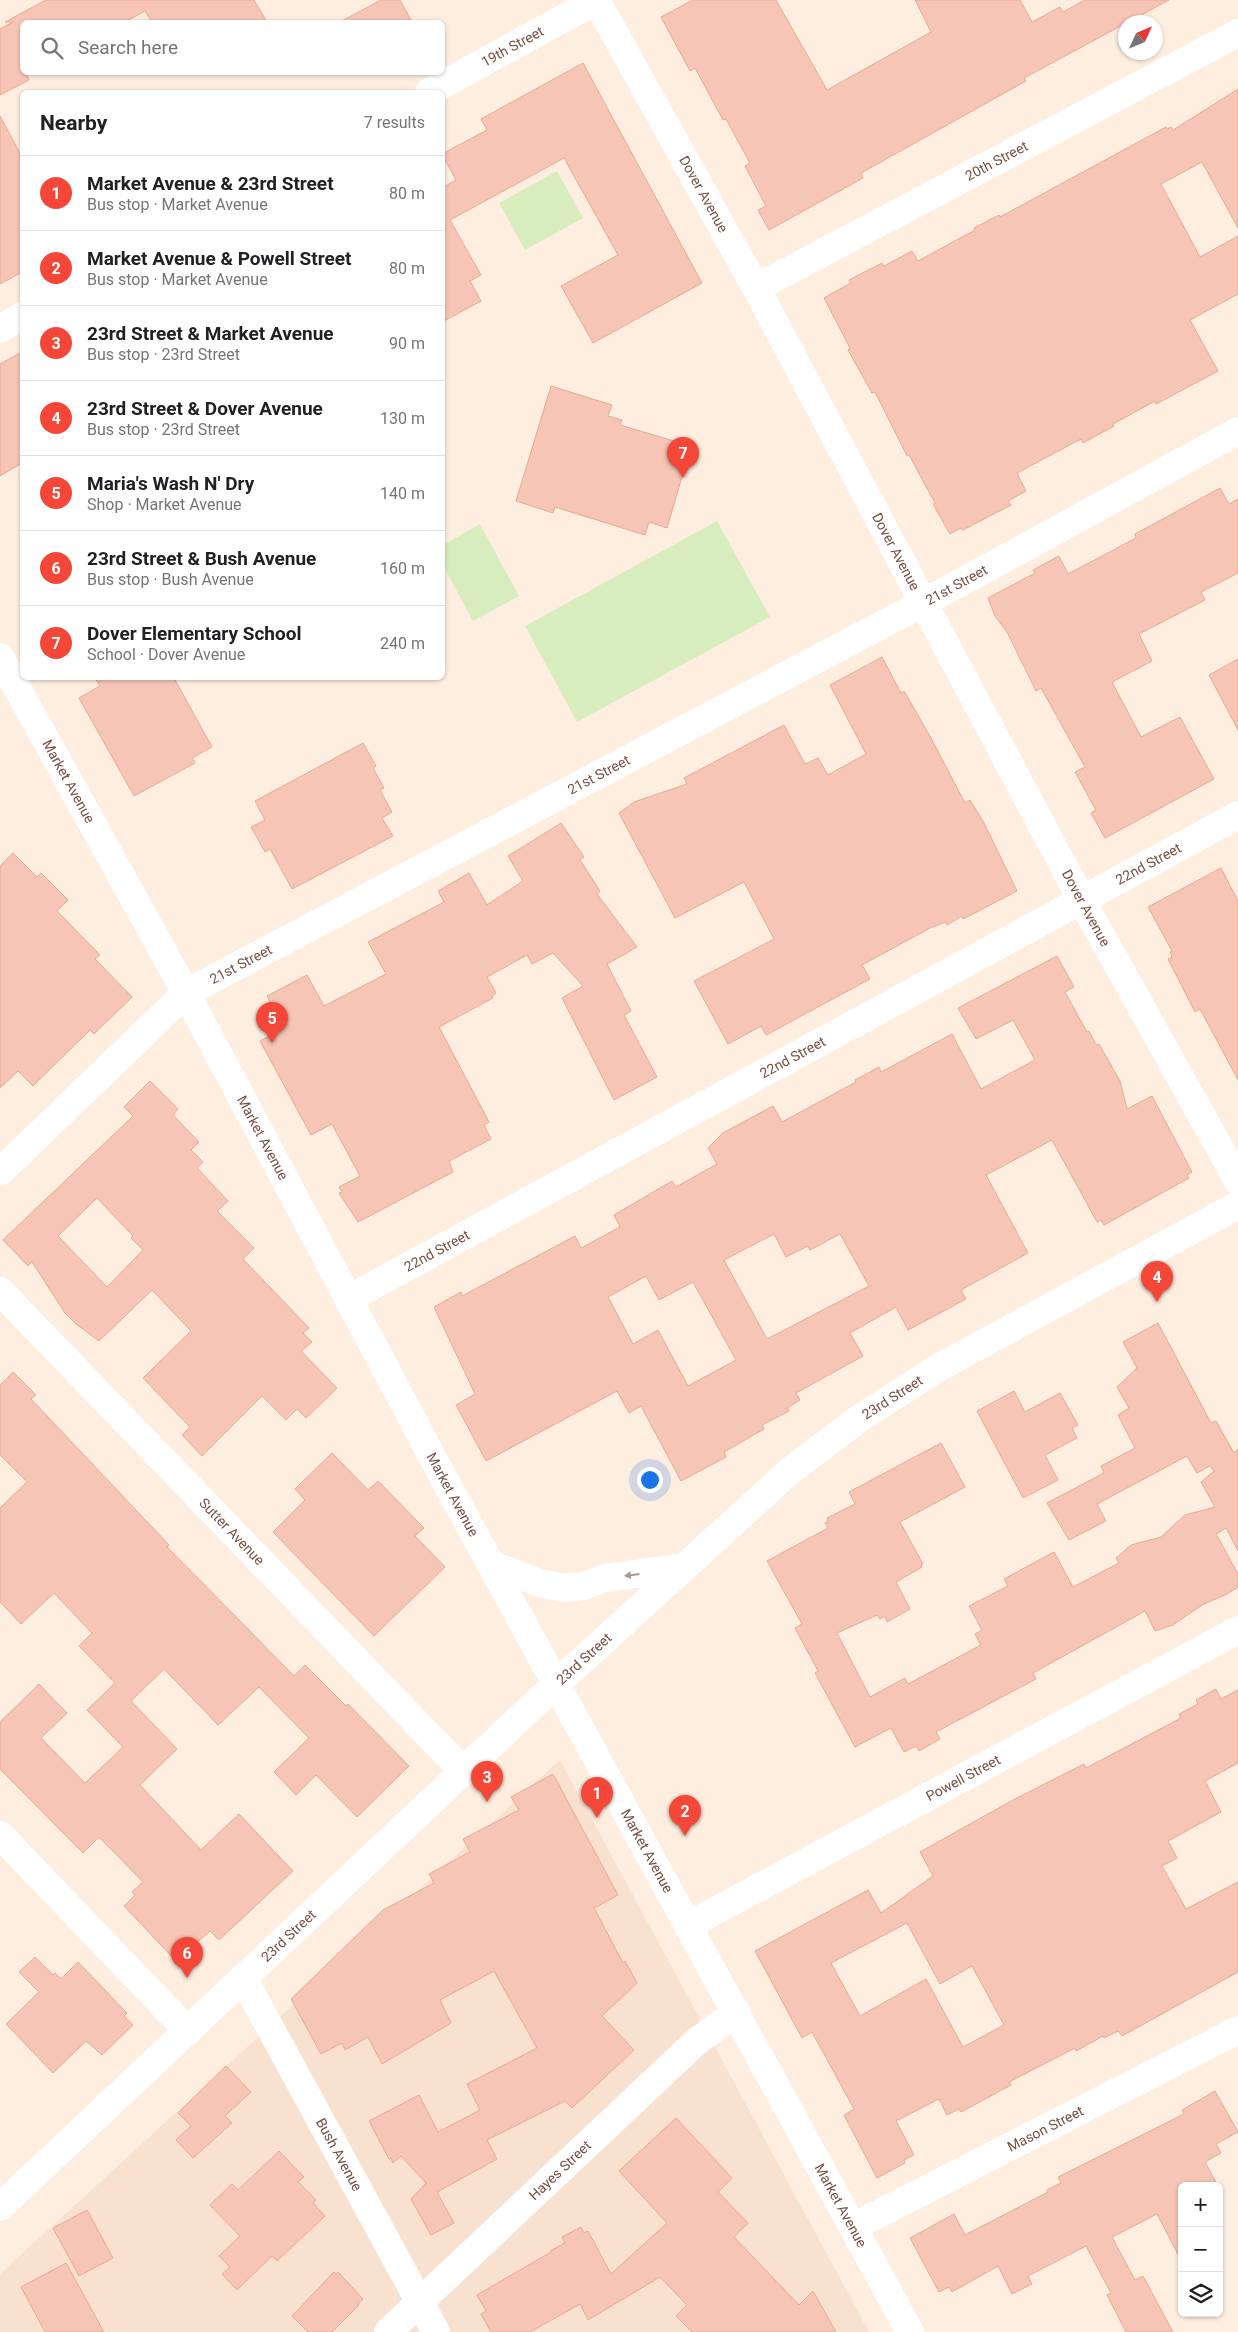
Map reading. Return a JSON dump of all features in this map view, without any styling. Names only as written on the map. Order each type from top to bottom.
[{"type":"street","name":"19th Street","points":[[433,90],[596,0]]},
{"type":"street","name":"Dover Avenue","points":[[596,0],[756,288],[1081,899],[1238,1180]]},
{"type":"street","name":"20th Street","points":[[756,288],[1238,33]]},
{"type":"street","points":[[0,329],[20,317]]},
{"type":"street","name":"21st Street","points":[[0,1172],[186,993],[923,603],[1238,431]]},
{"type":"street","name":"Market Avenue","points":[[0,657],[186,993],[490,1564],[737,2012],[907,2331]]},
{"type":"street","name":"22nd Street","points":[[348,1299],[1238,815]]},
{"type":"street","name":"23rd Street","points":[[0,2207],[680,1568],[791,1470],[850,1424],[899,1391],[1238,1205]]},
{"type":"street","name":"Sutter Avenue","points":[[0,1291],[463,1771]]},
{"type":"street","points":[[490,1564],[540,1583],[564,1588],[584,1586],[606,1578],[680,1568]]},
{"type":"street","name":"Powell Street","points":[[689,1925],[1238,1630]]},
{"type":"street","points":[[0,1836],[188,2031]]},
{"type":"street","name":"Bush Avenue","points":[[243,1978],[436,2332]]},
{"type":"street","name":"Hayes Street","points":[[388,2332],[696,2042],[737,2012]]},
{"type":"street","name":"Mason Street","points":[[853,2227],[1238,2030]]},
{"type":"shaded area","points":[[560,1760],[869,2332],[0,2332],[0,2274]]},
{"type":"green space","points":[[557,171],[583,218],[525,250],[499,203]]},
{"type":"green space","points":[[717,521],[770,617],[577,722],[525,626]]},
{"type":"green space","points":[[480,524],[519,596],[473,621],[445,569],[445,544]]},
{"type":"building","points":[[46,0],[254,0],[266,20],[151,20],[145,11],[129,20],[20,20],[20,75],[26,75],[29,80],[0,95],[0,29],[13,22],[5,22]]},
{"type":"building","points":[[381,0],[400,0],[411,20],[344,20]]},
{"type":"building","points":[[693,0],[776,0],[827,90],[931,32],[915,0],[1020,0],[1032,22],[1060,7],[1063,12],[1085,0],[1169,0],[1141,15],[1118,15],[1118,27],[1024,78],[1026,81],[861,173],[863,178],[769,230],[758,210],[766,206],[745,166],[750,163],[726,119],[723,120],[695,68],[690,71],[661,17]]},
{"type":"building","points":[[583,63],[702,283],[593,343],[561,286],[618,255],[564,158],[450,220],[481,275],[470,281],[481,301],[445,320],[445,186],[456,180],[445,160],[445,152],[487,130],[481,119]]},
{"type":"building","points":[[1238,89],[1238,228],[1202,162],[1161,184],[1200,257],[1238,236],[1238,294],[1190,320],[1218,371],[1156,404],[1155,401],[1083,443],[1081,439],[1017,473],[1026,491],[1008,501],[1011,505],[963,530],[961,528],[950,534],[909,455],[907,456],[875,392],[872,393],[848,350],[850,348],[824,298],[851,283],[849,280],[882,263],[884,266],[912,251],[918,261],[975,230],[974,228],[999,215],[1000,217],[1166,127],[1167,129],[1171,127],[1173,130]]},
{"type":"building","points":[[0,116],[20,153],[20,273],[0,284]]},
{"type":"building","points":[[20,353],[20,464],[0,476],[0,364]]},
{"type":"building","points":[[551,386],[612,405],[608,416],[622,420],[620,425],[691,446],[667,528],[649,522],[645,535],[555,507],[553,513],[516,501]]},
{"type":"building","points":[[1220,488],[1229,504],[1238,499],[1238,573],[1201,592],[1205,600],[1139,634],[1152,661],[1112,682],[1141,737],[1180,717],[1214,779],[1105,838],[1091,813],[1096,810],[1075,772],[1085,767],[1041,688],[1036,691],[1007,632],[995,616],[988,598],[1035,573],[1033,570],[1059,556],[1068,574],[1136,538],[1135,534]]},
{"type":"building","points":[[882,657],[901,693],[904,691],[931,738],[965,803],[970,800],[984,823],[1017,891],[963,919],[962,916],[947,925],[946,922],[930,928],[862,965],[870,979],[766,1035],[761,1026],[728,1044],[694,981],[774,939],[744,882],[675,918],[619,813],[634,802],[687,784],[684,778],[784,725],[805,764],[818,758],[828,775],[866,754],[830,685]]},
{"type":"building","points":[[1238,659],[1238,730],[1209,675]]},
{"type":"building","points":[[96,680],[175,680],[212,747],[192,758],[195,763],[134,796],[79,698],[100,686]]},
{"type":"building","points":[[363,743],[376,766],[373,768],[384,788],[380,790],[392,812],[382,818],[393,836],[292,889],[270,849],[265,852],[251,827],[265,820],[255,801]]},
{"type":"building","points":[[561,823],[584,857],[580,860],[600,891],[597,894],[637,947],[607,964],[631,1011],[624,1015],[657,1077],[614,1100],[562,998],[583,986],[553,953],[532,964],[527,955],[487,977],[496,993],[492,996],[493,998],[439,1027],[489,1122],[484,1125],[491,1139],[449,1161],[453,1172],[358,1222],[339,1193],[342,1192],[339,1187],[360,1176],[332,1124],[311,1135],[260,1041],[284,1028],[267,996],[307,975],[324,1006],[386,974],[368,942],[444,902],[438,891],[469,873],[487,905],[523,881],[508,856]]},
{"type":"building","points":[[13,853],[37,877],[41,873],[68,900],[57,911],[100,955],[95,959],[132,997],[94,1034],[90,1030],[33,1086],[18,1071],[0,1088],[0,866]]},
{"type":"building","points":[[1221,868],[1238,901],[1238,1080],[1200,1009],[1195,1012],[1168,959],[1172,957],[1170,952],[1172,951],[1148,907]]},
{"type":"building","points":[[1057,956],[1074,987],[1065,992],[1087,1032],[1089,1031],[1096,1045],[1099,1044],[1120,1081],[1127,1109],[1152,1096],[1192,1172],[1187,1175],[1189,1178],[1104,1225],[1101,1220],[1097,1222],[1052,1140],[986,1175],[1028,1253],[961,1290],[966,1299],[908,1330],[896,1307],[850,1333],[863,1356],[796,1393],[800,1400],[787,1408],[789,1411],[762,1425],[764,1429],[724,1452],[726,1457],[681,1481],[641,1406],[629,1413],[617,1391],[486,1461],[456,1405],[475,1394],[434,1307],[461,1292],[462,1296],[575,1236],[581,1248],[620,1227],[614,1215],[672,1181],[676,1187],[717,1164],[708,1148],[723,1133],[773,1106],[782,1122],[856,1082],[855,1080],[879,1067],[881,1072],[952,1034],[981,1089],[1035,1060],[1013,1020],[976,1039],[958,1008]],"holes":[[[774,1234],[786,1257],[808,1246],[810,1250],[840,1234],[869,1286],[767,1339],[724,1260]],[[646,1276],[659,1300],[693,1282],[736,1360],[688,1386],[658,1330],[633,1344],[608,1297]]]},
{"type":"building","points":[[150,1081],[178,1109],[173,1115],[199,1142],[191,1150],[203,1162],[197,1168],[228,1201],[217,1211],[254,1248],[243,1259],[309,1328],[303,1333],[312,1342],[301,1351],[337,1388],[306,1418],[297,1409],[286,1420],[262,1396],[202,1456],[182,1435],[190,1427],[143,1378],[191,1331],[152,1290],[99,1341],[65,1313],[32,1262],[28,1266],[3,1240],[133,1116],[124,1107]],"holes":[[[97,1198],[133,1236],[131,1238],[143,1250],[107,1287],[58,1236]]]},
{"type":"building","points":[[1158,1323],[1211,1423],[1216,1421],[1234,1453],[1238,1449],[1238,1551],[1226,1528],[1216,1534],[1238,1574],[1238,1587],[1202,1605],[1173,1625],[1155,1631],[1145,1611],[1033,1673],[1036,1679],[936,1732],[940,1739],[919,1751],[916,1746],[904,1752],[891,1728],[855,1747],[815,1673],[818,1671],[795,1628],[802,1624],[767,1561],[828,1528],[825,1523],[828,1522],[827,1518],[855,1504],[849,1492],[941,1443],[965,1487],[900,1522],[923,1564],[921,1564],[922,1567],[896,1582],[910,1609],[887,1622],[885,1616],[880,1619],[877,1615],[837,1633],[870,1697],[905,1678],[908,1684],[981,1645],[975,1634],[982,1630],[969,1606],[1008,1586],[1004,1579],[1054,1552],[1073,1587],[1119,1563],[1116,1558],[1131,1545],[1161,1537],[1185,1515],[1215,1507],[1201,1482],[1214,1471],[1210,1466],[1197,1473],[1187,1456],[1097,1504],[1106,1521],[1069,1540],[1047,1503],[1104,1473],[1101,1466],[1135,1448],[1118,1415],[1129,1408],[1117,1387],[1137,1368],[1123,1342]]},
{"type":"building","points":[[13,1372],[36,1395],[31,1399],[169,1545],[167,1547],[294,1676],[305,1665],[346,1706],[348,1704],[409,1766],[357,1817],[316,1775],[296,1795],[274,1772],[309,1738],[259,1687],[218,1725],[164,1669],[131,1701],[177,1749],[140,1785],[201,1850],[239,1814],[293,1871],[219,1940],[210,1931],[176,1961],[124,1906],[135,1895],[132,1892],[143,1882],[99,1837],[83,1853],[0,1769],[0,1722],[39,1684],[67,1713],[41,1738],[85,1783],[123,1747],[87,1710],[115,1683],[79,1646],[92,1633],[54,1593],[21,1624],[0,1602],[0,1508],[27,1482],[0,1455],[0,1385]]},
{"type":"building","points":[[1014,1391],[1025,1412],[1060,1393],[1078,1425],[1072,1428],[1077,1438],[1045,1455],[1058,1480],[1023,1498],[977,1411]]},
{"type":"building","points":[[332,1453],[368,1490],[378,1481],[424,1528],[415,1536],[445,1567],[374,1636],[273,1532],[305,1500],[295,1489]]},
{"type":"building","points":[[1216,1689],[1221,1699],[1238,1690],[1238,1763],[1205,1781],[1221,1812],[1168,1841],[1177,1858],[1162,1866],[1186,1909],[1238,1882],[1238,1972],[1122,2036],[1118,2031],[1104,2038],[1103,2036],[1076,2051],[1075,2048],[1009,2082],[1011,2085],[961,2112],[959,2109],[947,2115],[939,2099],[896,2121],[914,2155],[904,2160],[905,2163],[877,2178],[844,2115],[854,2109],[812,2032],[802,2038],[755,1951],[868,1890],[881,1913],[933,1876],[920,1852],[1013,1800],[1084,1764],[1086,1768],[1181,1718],[1179,1714],[1198,1704],[1196,1700]],"holes":[[[907,1923],[940,1984],[972,1966],[1004,2025],[963,2047],[926,1979],[860,2016],[831,1963]]]},
{"type":"building","points":[[553,1774],[618,1895],[594,1908],[623,1963],[625,1961],[637,1983],[602,2016],[634,2050],[572,2108],[565,2101],[487,2140],[497,2159],[437,2192],[454,2223],[431,2235],[411,2199],[426,2183],[401,2156],[393,2163],[391,2158],[389,2159],[369,2121],[419,2095],[438,2132],[480,2110],[467,2084],[537,2048],[494,1971],[440,2000],[451,2023],[382,2064],[368,2037],[345,2050],[342,2043],[321,2054],[291,1999],[383,1910],[434,1883],[429,1874],[470,1852],[463,1839],[519,1810],[511,1797]]},
{"type":"building","points":[[35,1957],[53,1975],[55,1973],[61,1979],[78,1962],[127,2013],[124,2016],[133,2025],[102,2055],[86,2041],[53,2073],[6,2024],[39,1992],[19,1972]]},
{"type":"building","points":[[226,2066],[251,2092],[225,2116],[232,2123],[193,2158],[176,2140],[191,2126],[178,2113]]},
{"type":"building","points":[[1215,2091],[1238,2132],[1216,2144],[1221,2153],[1205,2162],[1216,2182],[1178,2182],[1178,2254],[1157,2214],[1112,2237],[1135,2280],[1143,2276],[1173,2332],[1126,2332],[1107,2295],[1111,2293],[1086,2246],[1028,2276],[1032,2284],[1012,2294],[998,2266],[952,2292],[949,2287],[939,2292],[910,2238],[954,2214],[965,2235],[1048,2192],[1047,2190],[1061,2183],[1058,2177],[1184,2114],[1182,2110]]},
{"type":"building","points":[[676,2118],[732,2178],[718,2192],[748,2223],[734,2237],[799,2305],[813,2291],[836,2332],[692,2332],[676,2316],[687,2305],[660,2277],[588,2320],[580,2304],[530,2332],[491,2332],[481,2314],[486,2311],[477,2295],[565,2243],[562,2237],[581,2227],[584,2233],[588,2231],[611,2274],[667,2223],[619,2171]]},
{"type":"building","points":[[279,2151],[304,2177],[298,2182],[316,2200],[313,2203],[325,2216],[277,2261],[272,2256],[237,2290],[222,2274],[230,2267],[219,2256],[240,2236],[210,2205],[232,2184],[238,2190]]},
{"type":"building","points":[[87,2210],[113,2258],[79,2276],[53,2228]]},
{"type":"building","points":[[66,2263],[104,2332],[45,2332],[21,2287]]},
{"type":"building","points":[[334,2272],[336,2274],[338,2272],[363,2299],[332,2332],[308,2332],[292,2316]]},
{"type":"place","name":"Dover Elementary School","points":[[683,478]]},
{"type":"place","name":"Maria's Wash N' Dry","points":[[272,1043]]},
{"type":"place","name":"23rd Street & Dover Avenue","points":[[1157,1302]]},
{"type":"place","name":"23rd Street & Market Avenue","points":[[487,1802]]},
{"type":"place","name":"Market Avenue & 23rd Street","points":[[597,1818]]},
{"type":"place","name":"Market Avenue & Powell Street","points":[[685,1836]]},
{"type":"place","name":"23rd Street & Bush Avenue","points":[[187,1978]]}]
